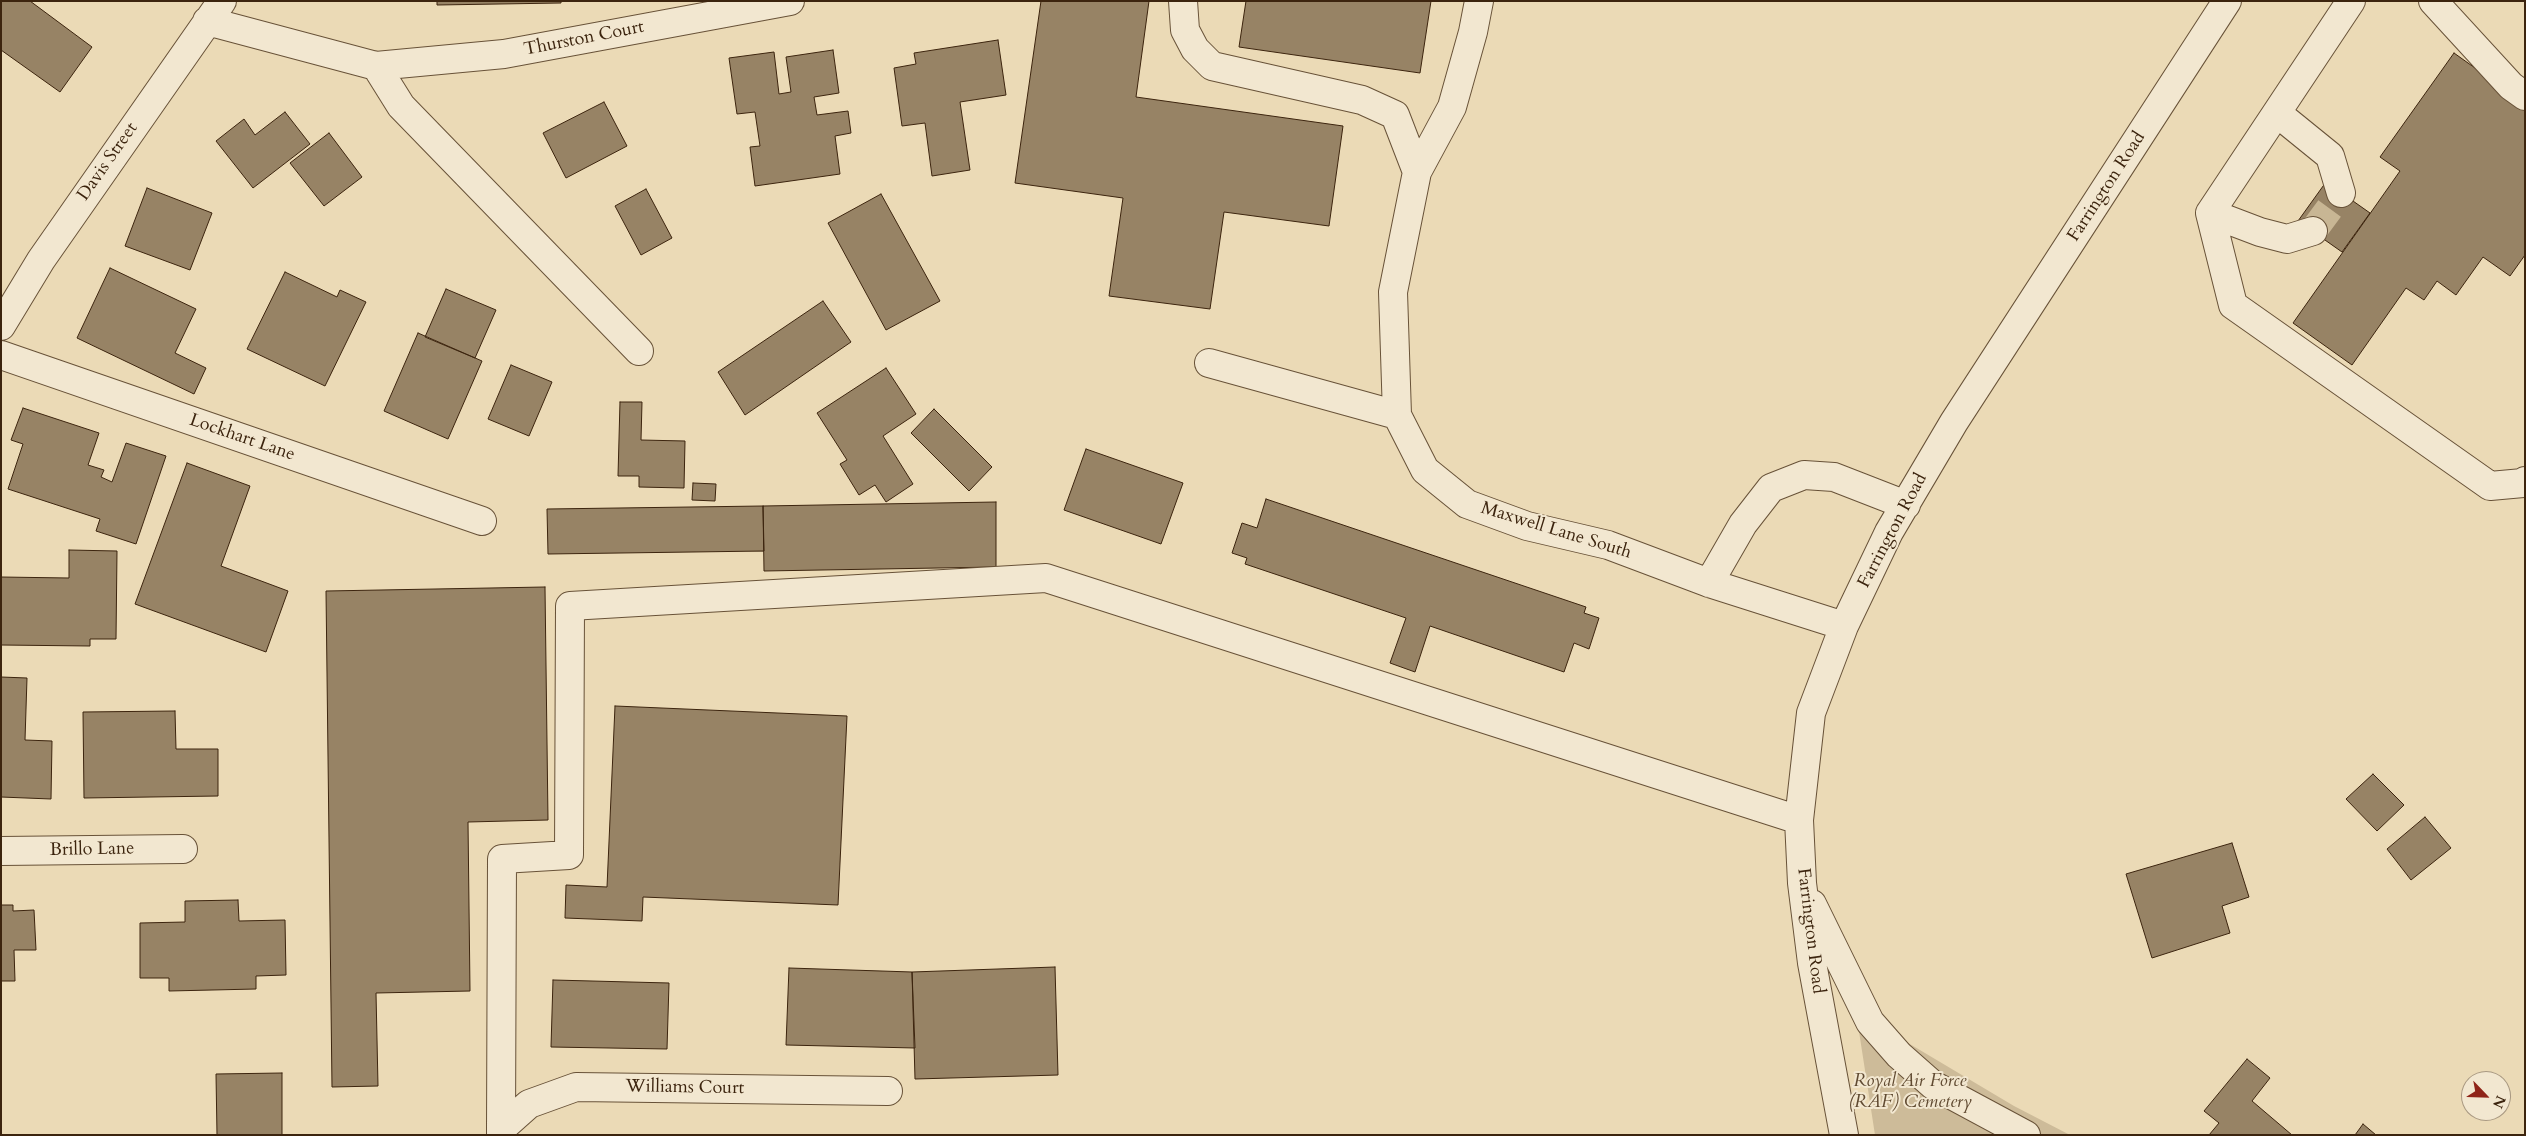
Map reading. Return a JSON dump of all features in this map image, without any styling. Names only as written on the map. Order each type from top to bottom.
[{"type":"street","name":"Thurston Court","points":[[214,11],[376,66],[504,54],[790,1]]},
{"type":"street","points":[[1183,1],[1185,30],[1195,49],[1212,66],[1362,100],[1395,116],[1417,172]]},
{"type":"street","name":"Maxwell Lane South","points":[[1478,1],[1473,32],[1452,107],[1417,172],[1393,292],[1397,415],[1425,470],[1467,504],[1527,526],[1608,545],[1709,583],[1844,626]]},
{"type":"street","name":"Farrington Road","points":[[1844,1135],[1812,963],[1802,883],[1799,820],[1811,713],[1844,626],[1890,532],[1954,422],[2227,1]]},
{"type":"street","points":[[2351,1],[2210,213],[2233,305],[2490,486],[2524,483],[2525,481]]},
{"type":"street","points":[[2433,1],[2511,86],[2525,96]]},
{"type":"street","name":"Davis Street","points":[[1,326],[40,260],[214,11]]},
{"type":"street","points":[[376,66],[401,106],[639,351]]},
{"type":"street","points":[[2277,114],[2330,156],[2341,192]]},
{"type":"street","points":[[2210,213],[2260,232],[2287,238],[2313,231]]},
{"type":"street","name":"Lockhart Lane","points":[[1,354],[482,522]]},
{"type":"street","points":[[1209,363],[1397,415]]},
{"type":"street","points":[[1709,583],[1743,524],[1771,488],[1804,475],[1834,477],[1906,505]]},
{"type":"street","points":[[501,1132],[502,859],[569,855],[570,606],[1046,578],[1799,820]]},
{"type":"street","name":"Brillo Lane","points":[[1,851],[183,849]]},
{"type":"street","points":[[1802,883],[1870,1022],[1899,1055],[1933,1085],[2026,1135]]},
{"type":"street","name":"Williams Court","points":[[501,1132],[529,1104],[576,1087],[888,1091]]},
{"type":"green space","name":"Royal Air Force (RAF) Cemetery","points":[[1856,1012],[2014,1106],[2070,1135],[1875,1135]]},
{"type":"building","points":[[1,1],[30,1],[92,47],[60,92],[1,50]]},
{"type":"building","points":[[437,1],[561,1],[561,3],[437,5]]},
{"type":"building","points":[[1041,1],[1149,1],[1136,97],[1343,126],[1329,226],[1224,212],[1210,309],[1109,296],[1123,198],[1015,183]]},
{"type":"building","points":[[1246,1],[1431,1],[1420,73],[1239,47]]},
{"type":"building","points":[[998,40],[1006,95],[960,102],[970,170],[932,176],[925,123],[902,126],[894,68],[916,64],[914,53]]},
{"type":"building","points":[[833,50],[839,93],[814,97],[817,115],[848,111],[851,133],[835,136],[840,174],[755,186],[750,147],[760,146],[755,112],[737,114],[729,58],[774,52],[779,94],[791,92],[786,57]]},
{"type":"building","points":[[2454,53],[2496,83],[2493,88],[2525,110],[2525,255],[2510,276],[2483,257],[2456,295],[2437,281],[2424,300],[2406,288],[2352,365],[2293,323],[2400,171],[2380,157]]},
{"type":"building","points":[[604,102],[627,146],[566,178],[543,133]]},
{"type":"building","points":[[285,112],[310,144],[253,188],[216,141],[244,119],[255,135]]},
{"type":"building","points":[[329,133],[362,177],[324,206],[290,163]]},
{"type":"building","points":[[2326,182],[2370,213],[2342,252],[2298,221]]},
{"type":"building","points":[[147,188],[212,213],[190,270],[125,246]]},
{"type":"building","points":[[646,189],[672,238],[641,255],[615,206]]},
{"type":"building","points":[[881,194],[940,301],[886,330],[828,223]]},
{"type":"building","points":[[110,268],[196,309],[175,353],[206,368],[194,394],[77,338]]},
{"type":"building","points":[[285,272],[337,297],[340,290],[366,302],[325,386],[247,349]]},
{"type":"building","points":[[446,289],[496,310],[475,358],[425,337]]},
{"type":"building","points":[[823,301],[851,342],[745,415],[718,372]]},
{"type":"building","points":[[418,333],[482,361],[448,439],[384,411]]},
{"type":"building","points":[[511,365],[552,382],[529,436],[488,419]]},
{"type":"building","points":[[886,368],[916,414],[883,436],[913,484],[886,502],[875,485],[859,495],[840,464],[847,460],[817,413]]},
{"type":"building","points":[[620,402],[642,402],[641,440],[685,441],[684,488],[639,487],[639,476],[618,476]]},
{"type":"building","points":[[23,408],[99,433],[88,465],[104,470],[101,477],[112,482],[126,443],[166,456],[136,544],[96,531],[100,519],[8,489],[23,444],[11,440]]},
{"type":"building","points":[[934,409],[992,467],[969,491],[911,433]]},
{"type":"building","points":[[1086,449],[1183,483],[1161,544],[1064,510]]},
{"type":"building","points":[[187,463],[250,486],[221,566],[288,591],[266,652],[135,604]]},
{"type":"building","points":[[693,483],[716,484],[715,501],[692,500]]},
{"type":"building","points":[[1266,499],[1586,607],[1584,613],[1599,618],[1589,649],[1574,643],[1564,672],[1430,626],[1415,672],[1390,663],[1406,618],[1245,564],[1247,558],[1232,553],[1242,523],[1257,528]]},
{"type":"building","points":[[996,502],[996,567],[764,571],[763,506]]},
{"type":"building","points":[[763,506],[764,551],[548,554],[547,509]]},
{"type":"building","points":[[69,550],[117,551],[116,639],[90,639],[90,646],[1,645],[1,577],[69,578]]},
{"type":"building","points":[[545,587],[548,820],[468,822],[470,991],[376,993],[378,1086],[332,1087],[326,591]]},
{"type":"building","points":[[1,677],[27,678],[25,740],[52,741],[51,799],[1,797]]},
{"type":"building","points":[[615,706],[847,716],[838,905],[643,897],[642,921],[565,918],[566,885],[607,887]]},
{"type":"building","points":[[175,711],[176,749],[218,749],[218,796],[84,798],[83,712]]},
{"type":"building","points":[[2373,774],[2404,805],[2377,831],[2346,799]]},
{"type":"building","points":[[2425,817],[2451,848],[2411,880],[2387,849]]},
{"type":"building","points":[[2232,843],[2249,897],[2222,906],[2230,933],[2152,958],[2126,874]]},
{"type":"building","points":[[238,900],[239,921],[285,920],[286,975],[256,976],[256,989],[169,991],[169,978],[140,978],[140,923],[185,922],[185,901]]},
{"type":"building","points":[[1,905],[13,905],[13,911],[34,910],[36,950],[14,950],[15,981],[1,981]]},
{"type":"building","points":[[1055,967],[1058,1075],[915,1079],[912,972]]},
{"type":"building","points":[[789,968],[912,972],[915,1048],[786,1045]]},
{"type":"building","points":[[553,980],[669,983],[667,1049],[551,1047]]},
{"type":"building","points":[[2247,1059],[2270,1078],[2252,1101],[2292,1135],[2209,1135],[2219,1123],[2204,1111]]},
{"type":"building","points":[[282,1073],[282,1135],[217,1135],[216,1074]]},
{"type":"building","points":[[2363,1124],[2376,1135],[2355,1135]]},
{"type":"tunnel","points":[[2313,231],[2341,193]]}]
